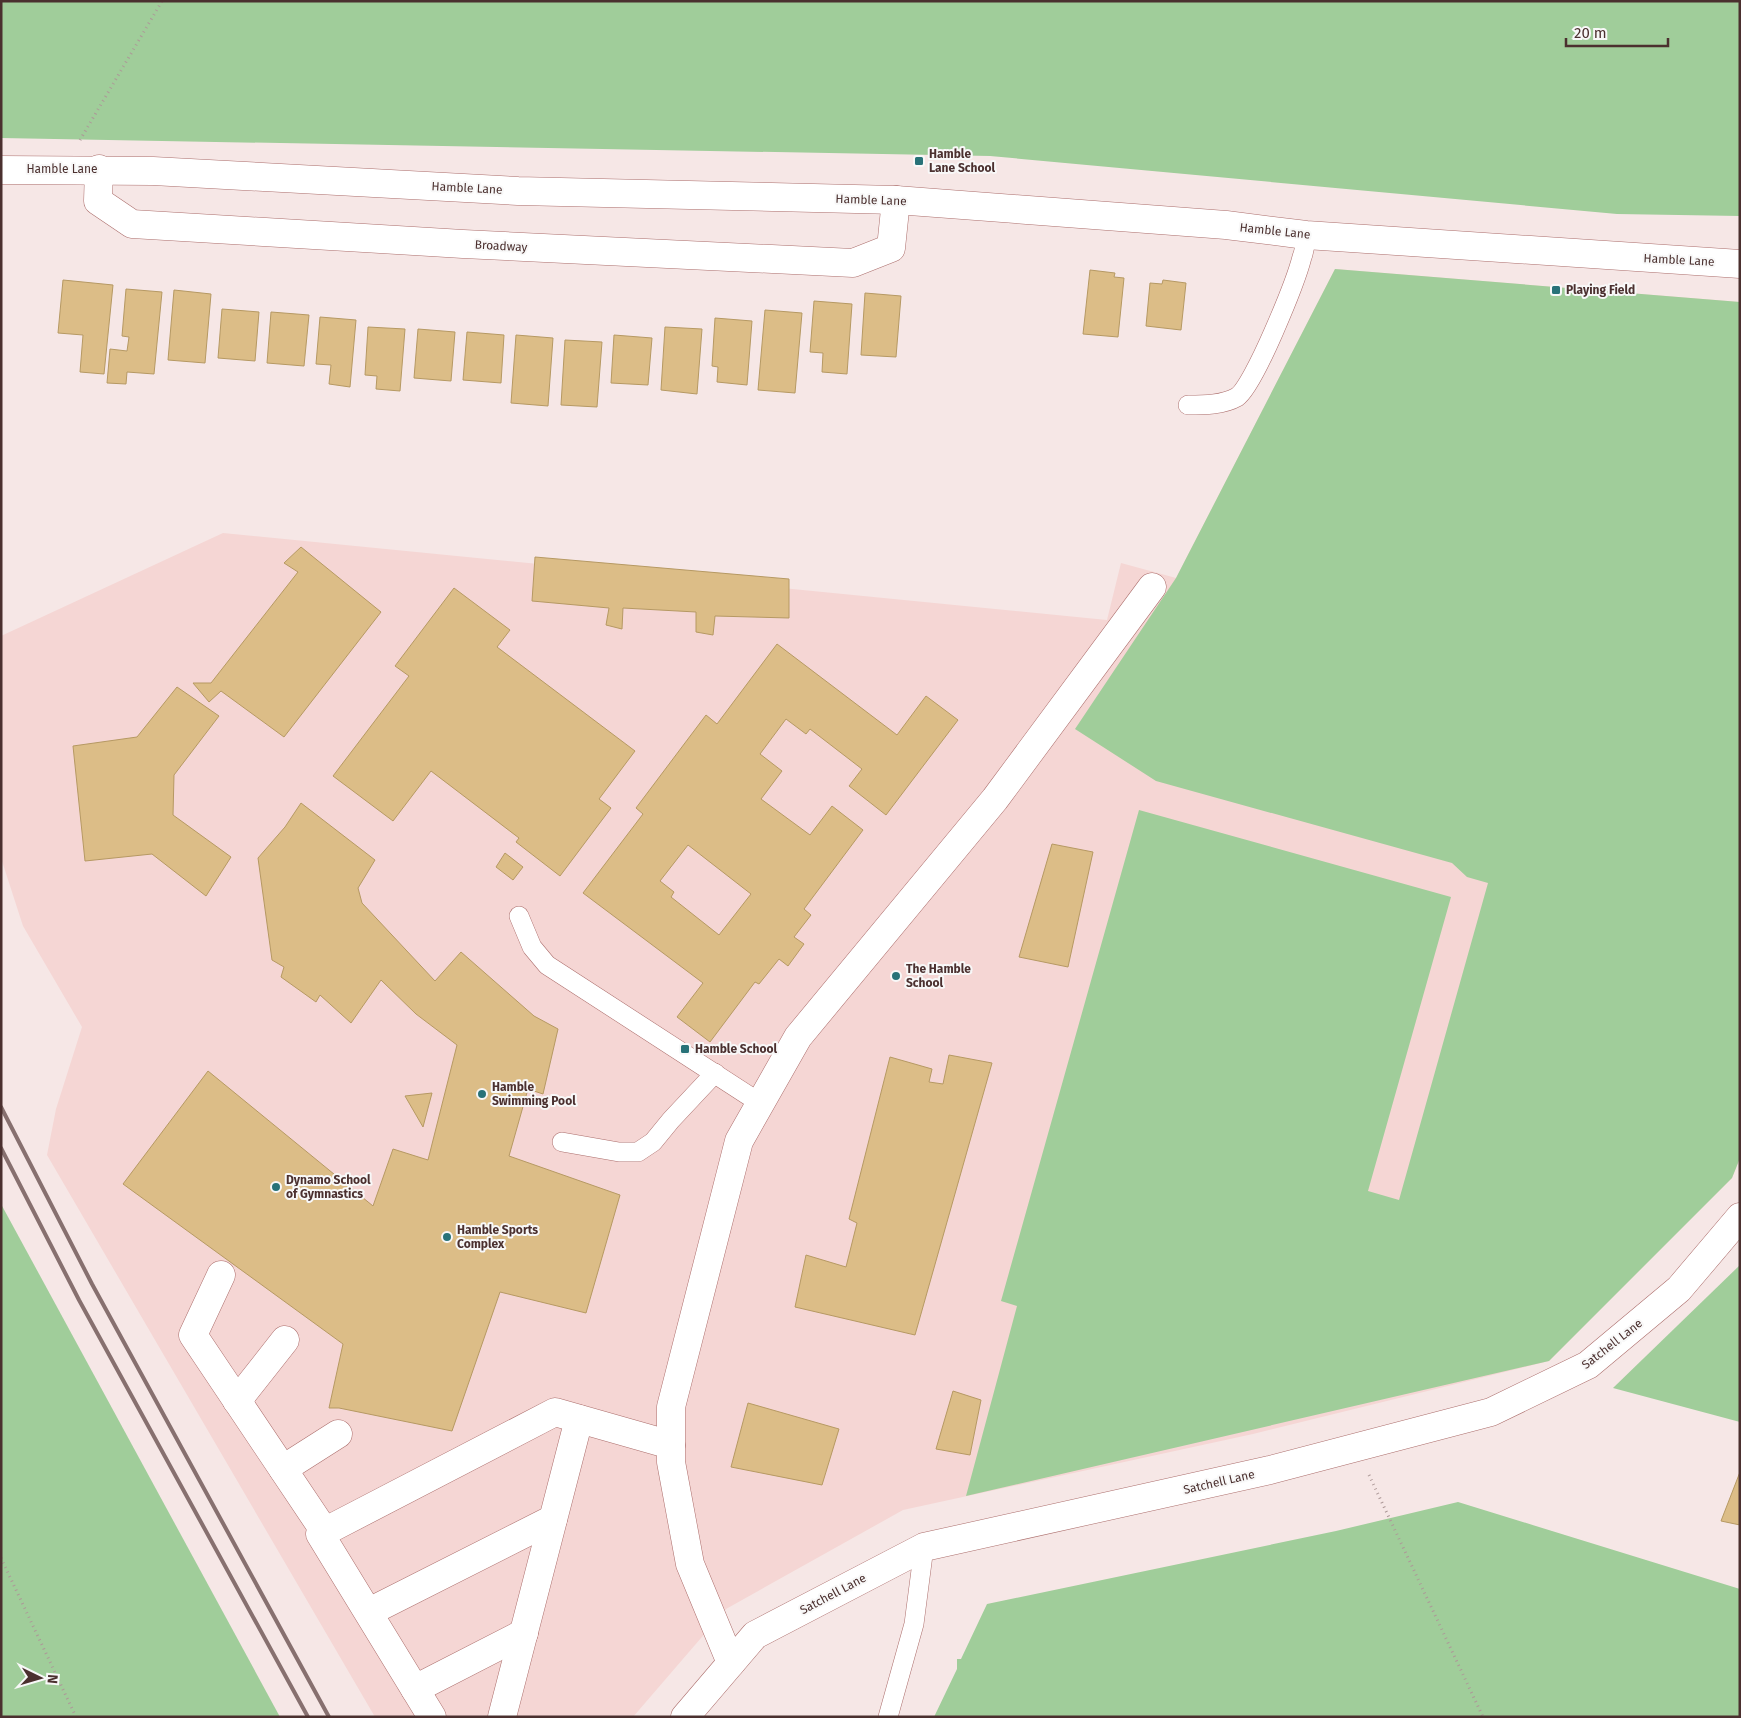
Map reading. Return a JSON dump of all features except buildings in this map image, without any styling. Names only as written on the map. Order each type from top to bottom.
[{"type":"street","name":"Hamble Lane","points":[[1,170],[99,169],[204,173],[518,191],[896,200],[1226,225],[1306,235],[1740,264]]},
{"type":"street","name":"Broadway","points":[[99,169],[98,201],[132,224],[463,244],[853,263],[891,248],[896,200]]},
{"type":"street","points":[[731,1663],[690,1564],[671,1462],[671,1407],[739,1141],[798,1037],[995,799],[1152,587]]},
{"type":"street","name":"Satchell Lane","points":[[685,1717],[755,1635],[924,1547],[1270,1470],[1491,1412],[1588,1365],[1678,1289],[1740,1217]]},
{"type":"street","points":[[221,1275],[193,1335],[325,1532]]},
{"type":"street","points":[[237,1401],[285,1340]]},
{"type":"street","points":[[432,1717],[320,1534],[555,1412],[671,1445]]},
{"type":"street","points":[[502,1717],[578,1419]]},
{"type":"street","points":[[283,1469],[338,1434]]},
{"type":"street","points":[[369,1612],[553,1519]]},
{"type":"street","points":[[415,1689],[524,1633]]},
{"type":"lane","points":[[1188,406],[1225,402],[1238,396],[1247,386],[1280,316],[1303,257],[1306,235]]},
{"type":"lane","points":[[520,916],[532,947],[547,965],[760,1102]]},
{"type":"lane","points":[[562,1142],[619,1152],[638,1152],[652,1142],[715,1073]]},
{"type":"lane","points":[[888,1717],[914,1624],[924,1547]]},
{"type":"path","points":[[60,170],[162,1]]},
{"type":"path","points":[[1355,1448],[1483,1717]]},
{"type":"path","points":[[1,1558],[76,1717]]},
{"type":"shaded area","name":"The Hamble School","points":[[1335,269],[1740,302],[1740,1158],[1732,1178],[1549,1361],[1253,1434],[903,1510],[726,1609],[633,1717],[375,1717],[47,1155],[56,1109],[82,1027],[23,926],[1,858],[1,636],[223,533],[1107,620],[1121,563],[1176,578]]},
{"type":"green space","points":[[1,1],[1740,1],[1740,216],[1617,214],[990,156],[1,138]]},
{"type":"green space","points":[[1335,269],[1740,302],[1740,1158],[1732,1178],[1549,1361],[966,1496],[1017,1306],[1001,1301],[1139,810],[1451,897],[1368,1191],[1399,1200],[1488,883],[1467,877],[1452,863],[1156,781],[1075,729],[1176,578]]},
{"type":"green space","points":[[1,1204],[280,1717],[1,1717]]},
{"type":"green space","points":[[1740,1265],[1740,1422],[1613,1388]]},
{"type":"green space","points":[[1458,1502],[1740,1589],[1740,1717],[934,1717],[957,1669],[957,1659],[961,1659],[987,1604],[1336,1531]]},
{"type":"railway","points":[[1,1107],[92,1284],[329,1717]]},
{"type":"railway","points":[[1,1148],[79,1300],[308,1717]]},
{"type":"place","name":"Hamble Lane School","points":[[919,161]]},
{"type":"place","name":"Playing Field","points":[[1556,290]]},
{"type":"place","name":"The Hamble School","points":[[896,976]]},
{"type":"place","name":"Hamble School","points":[[685,1049]]},
{"type":"place","name":"Hamble Swimming Pool","points":[[482,1094]]},
{"type":"place","name":"Dynamo School of Gymnastics","points":[[276,1187]]},
{"type":"place","name":"Hamble Sports Complex","points":[[447,1237]]}]
